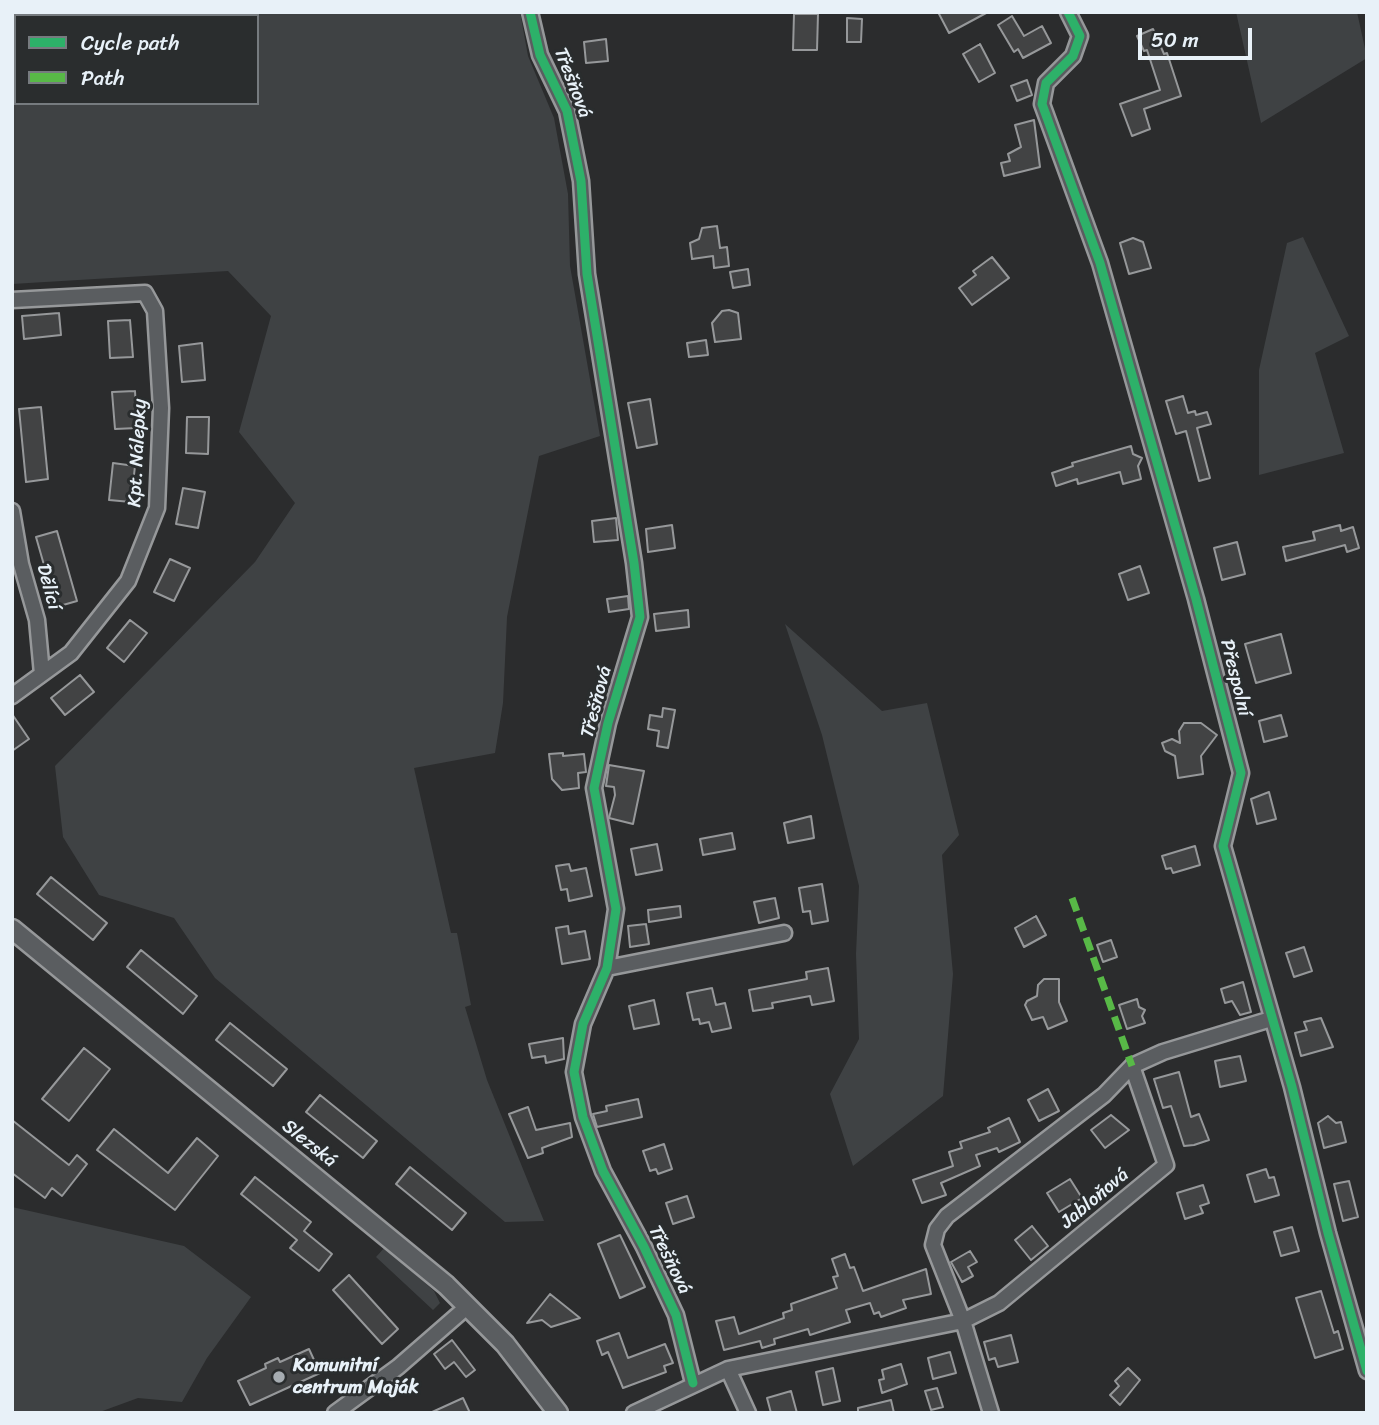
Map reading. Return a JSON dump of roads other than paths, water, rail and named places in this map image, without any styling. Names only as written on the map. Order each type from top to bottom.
[{"type":"street","name":"Třešňová","points":[[530,12],[540,55],[567,111],[581,181],[588,281],[634,562],[640,617],[608,723],[594,788],[617,909],[607,968],[583,1024],[574,1072],[583,1117],[603,1171],[645,1247],[676,1315],[693,1383]]},
{"type":"street","name":"Přespolní","points":[[1068,12],[1080,37],[1073,56],[1045,83],[1042,104],[1100,262],[1189,573],[1241,773],[1223,846],[1367,1371]]},
{"type":"street","name":"Kpt. Nálepky","points":[[12,300],[145,293],[155,311],[161,408],[158,508],[128,580],[71,653],[12,696]]},
{"type":"street","name":"Dělící","points":[[12,511],[21,564],[37,620],[42,674]]},
{"type":"street","name":"Slezská","points":[[12,929],[374,1223],[468,1306],[505,1344],[558,1413]]},
{"type":"street","points":[[607,968],[784,933]]},
{"type":"street","points":[[991,1413],[963,1321],[933,1245],[937,1229],[947,1216],[1104,1095],[1132,1066],[1163,1052],[1271,1018]]},
{"type":"street","name":"Jabloňová","points":[[634,1413],[693,1383],[728,1369],[963,1321],[999,1303],[1166,1165],[1132,1066]]},
{"type":"street","points":[[335,1413],[398,1367],[468,1306]]},
{"type":"street","points":[[728,1369],[748,1413]]},
{"type":"place","name":"Komunitní centrum Maják","points":[[279,1377]]}]
